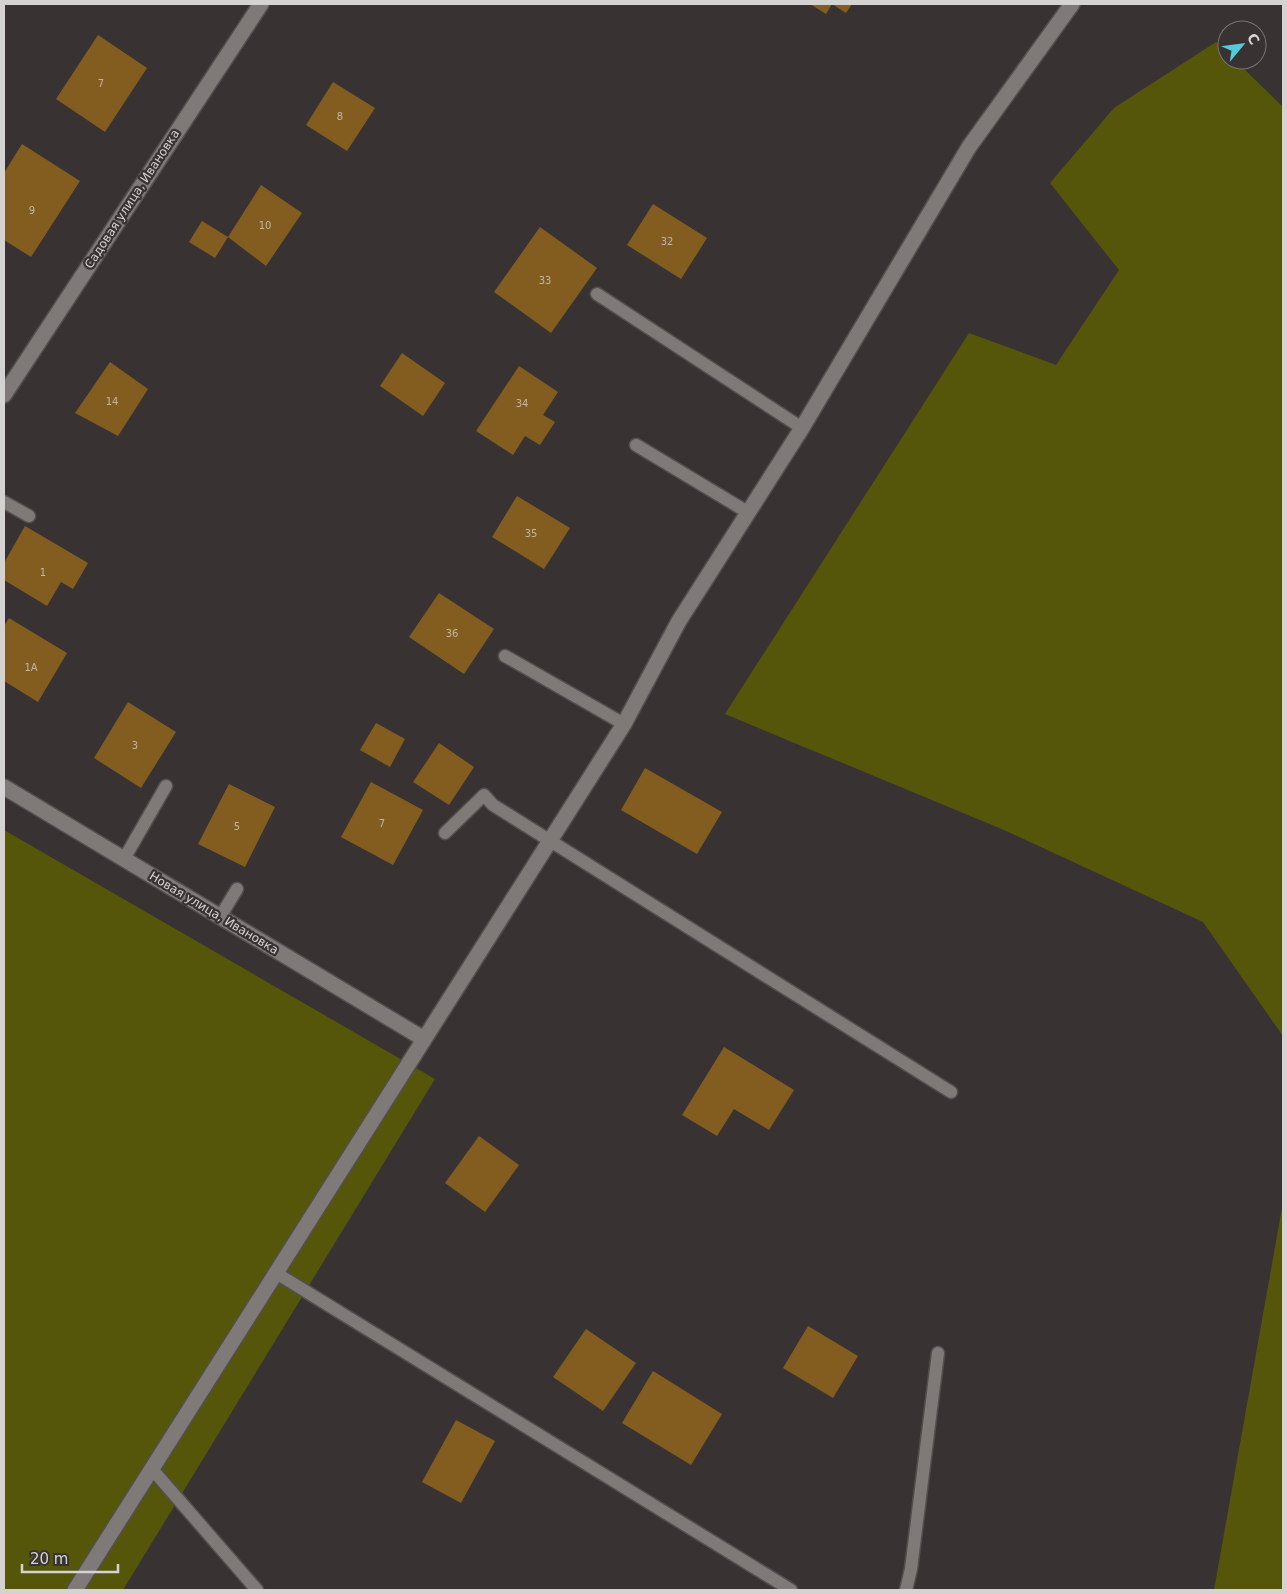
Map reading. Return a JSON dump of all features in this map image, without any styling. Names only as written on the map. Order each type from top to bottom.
[{"type":"street","name":"Садовая улица, Ивановка","points":[[4,395],[260,4]]},
{"type":"street","points":[[75,1590],[624,724],[679,621],[802,428],[969,147],[1071,4]]},
{"type":"street","name":"Новая улица, Ивановка","points":[[4,787],[424,1039]]},
{"type":"lane","points":[[597,294],[802,428]]},
{"type":"lane","points":[[636,445],[749,513]]},
{"type":"lane","points":[[4,502],[29,516]]},
{"type":"lane","points":[[505,656],[624,724]]},
{"type":"lane","points":[[124,859],[166,786]]},
{"type":"lane","points":[[445,833],[484,795],[493,806],[951,1092]]},
{"type":"lane","points":[[220,917],[238,889]]},
{"type":"lane","points":[[276,1272],[792,1590]]},
{"type":"lane","points":[[906,1590],[912,1569],[938,1353]]},
{"type":"lane","points":[[152,1469],[257,1590]]},
{"type":"shaded area","points":[[1216,42],[1217,70],[1245,70],[1283,107],[1283,1036],[1203,922],[1004,830],[725,714],[969,333],[1056,365],[1119,270],[1050,183],[1114,108]]},
{"type":"shaded area","points":[[4,830],[435,1079],[123,1590],[4,1590]]},
{"type":"shaded area","points":[[1283,1202],[1283,1590],[1214,1590]]},
{"type":"building","points":[[810,4],[832,4],[826,14]]},
{"type":"building","points":[[832,4],[852,4],[846,13]]},
{"type":"building","points":[[98,35],[147,68],[105,132],[56,99]]},
{"type":"building","points":[[333,82],[375,108],[347,151],[306,125]]},
{"type":"building","points":[[22,144],[80,181],[31,257],[4,240],[4,173]]},
{"type":"building","points":[[261,185],[302,213],[266,266],[228,237]]},
{"type":"building","points":[[653,204],[707,238],[681,279],[627,245]]},
{"type":"building","points":[[202,221],[228,237],[215,258],[189,242]]},
{"type":"building","points":[[540,227],[597,268],[551,333],[494,292]]},
{"type":"building","points":[[402,353],[445,383],[423,416],[380,386]]},
{"type":"building","points":[[110,362],[148,389],[118,436],[75,413]]},
{"type":"building","points":[[519,366],[558,392],[543,415],[555,422],[540,445],[525,436],[513,455],[476,431]]},
{"type":"building","points":[[517,496],[570,528],[544,569],[492,537]]},
{"type":"building","points":[[25,526],[88,563],[73,589],[61,582],[47,606],[4,580],[4,563]]},
{"type":"building","points":[[439,593],[494,629],[464,674],[409,637]]},
{"type":"building","points":[[9,618],[67,653],[38,702],[4,681],[4,626]]},
{"type":"building","points":[[128,702],[176,732],[141,788],[94,758]]},
{"type":"building","points":[[376,723],[405,739],[390,767],[360,750]]},
{"type":"building","points":[[439,743],[474,767],[449,805],[413,782]]},
{"type":"building","points":[[645,768],[722,812],[697,854],[621,810]]},
{"type":"building","points":[[371,782],[423,810],[393,865],[341,837]]},
{"type":"building","points":[[229,784],[275,807],[245,867],[198,844]]},
{"type":"building","points":[[724,1047],[794,1090],[769,1130],[734,1109],[717,1136],[682,1115]]},
{"type":"building","points":[[479,1136],[519,1165],[485,1212],[445,1183]]},
{"type":"building","points":[[808,1326],[858,1356],[833,1398],[783,1368]]},
{"type":"building","points":[[586,1329],[636,1363],[603,1411],[553,1377]]},
{"type":"building","points":[[653,1371],[722,1414],[691,1465],[622,1423]]},
{"type":"building","points":[[456,1420],[495,1441],[461,1503],[422,1482]]}]
